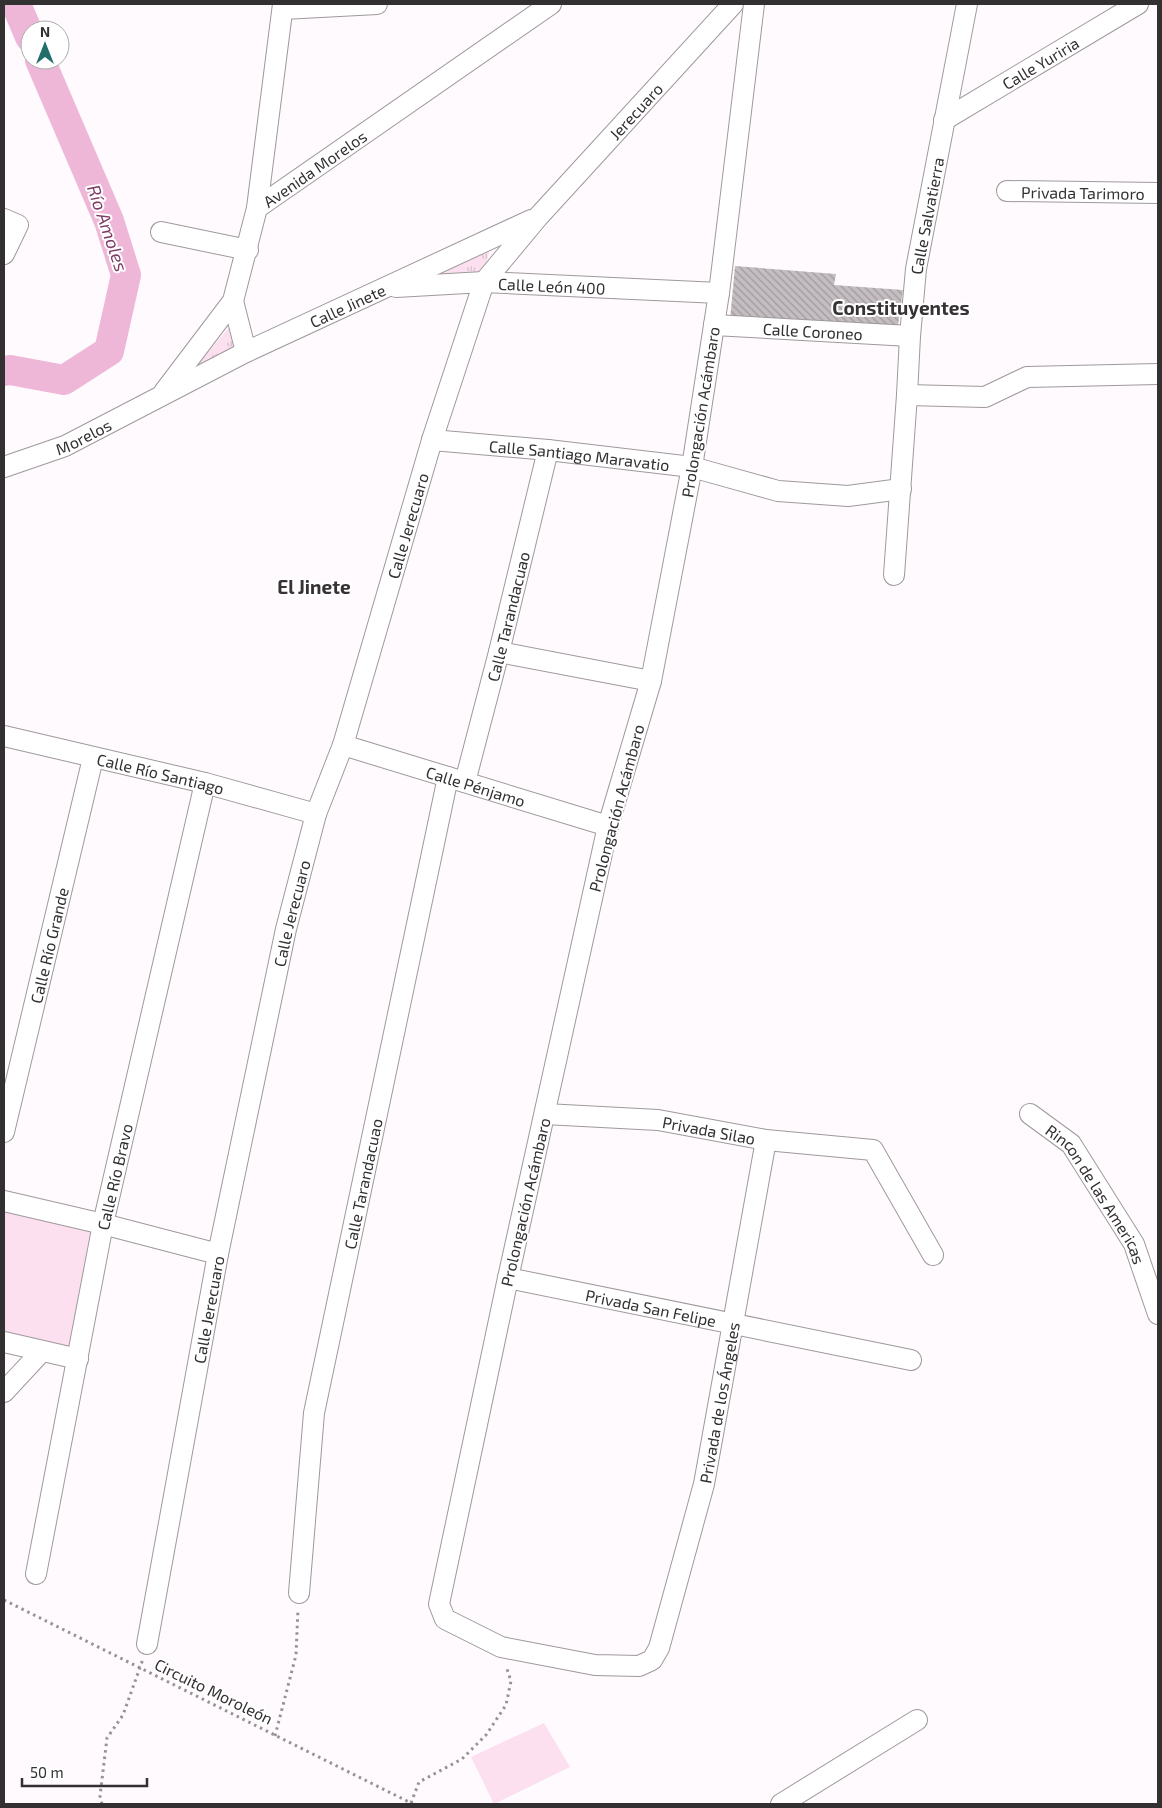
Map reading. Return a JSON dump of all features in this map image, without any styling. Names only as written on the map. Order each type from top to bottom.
[{"type":"street","points":[[257,208],[283,7],[377,4]]},
{"type":"street","name":"Avenida Morelos","points":[[159,398],[233,301],[248,250],[257,208],[550,4]]},
{"type":"street","name":"Jerecuaro","points":[[538,217],[733,4]]},
{"type":"street","name":"Prolongación Acámbaro","points":[[501,1647],[445,1619],[439,1604],[508,1278],[608,826],[651,681],[692,467],[719,293],[754,4]]},
{"type":"street","name":"Calle Salvatierra","points":[[894,575],[916,269],[967,4]]},
{"type":"street","name":"Calle Yuriria","points":[[944,120],[1138,4]]},
{"type":"street","name":"Privada Tarimoro","points":[[1007,191],[1158,193]]},
{"type":"street","name":"Calle Jerecuaro","points":[[147,1644],[218,1254],[286,929],[316,814],[343,745],[432,440],[484,282],[538,217]]},
{"type":"street","name":"Calle Jinete","points":[[159,398],[246,352],[538,217]]},
{"type":"street","points":[[4,254],[11,222]]},
{"type":"street","points":[[161,232],[248,250]]},
{"type":"street","name":"Calle León 400","points":[[384,287],[484,282],[719,293]]},
{"type":"street","points":[[233,301],[246,352]]},
{"type":"street","name":"Calle Coroneo","points":[[714,325],[910,336]]},
{"type":"street","points":[[907,394],[984,397],[1027,376],[1158,374]]},
{"type":"street","name":"Morelos","points":[[4,467],[65,446],[159,398]]},
{"type":"street","name":"Calle Santiago Maravatio","points":[[432,440],[548,450],[692,467],[778,491],[848,496],[900,489]]},
{"type":"street","name":"Calle Tarandacuao","points":[[299,1593],[314,1413],[456,780],[499,652],[548,450]]},
{"type":"street","points":[[499,652],[651,681]]},
{"type":"street","name":"Calle Río Santiago","points":[[4,736],[205,783],[316,814]]},
{"type":"street","name":"Calle Pénjamo","points":[[343,745],[608,826]]},
{"type":"street","name":"Calle Río Grande","points":[[4,1132],[93,758]]},
{"type":"street","name":"Calle Río Bravo","points":[[36,1574],[103,1224],[205,783]]},
{"type":"street","name":"Privada Silao","points":[[545,1114],[658,1120],[766,1140],[873,1150],[933,1255]]},
{"type":"street","name":"Rincon de las Americas","points":[[1030,1114],[1071,1144],[1134,1244],[1158,1314]]},
{"type":"street","name":"Privada de los Ángeles","points":[[501,1647],[595,1665],[639,1666],[652,1660],[659,1648],[704,1484],[766,1140]]},
{"type":"street","points":[[4,1201],[218,1254]]},
{"type":"street","name":"Privada San Felipe","points":[[508,1278],[911,1360]]},
{"type":"street","points":[[4,1342],[78,1359]]},
{"type":"street","points":[[4,1392],[42,1351]]},
{"type":"street","points":[[781,1804],[917,1720]]},
{"type":"path","points":[[275,1736],[296,1656],[299,1593]]},
{"type":"path","name":"Circuito Moroleón","points":[[4,1600],[412,1804]]},
{"type":"path","points":[[102,1804],[100,1796],[106,1738],[123,1715],[147,1644]]},
{"type":"path","points":[[412,1804],[419,1782],[462,1759],[486,1735],[506,1705],[511,1681],[501,1647]]},
{"type":"green space","points":[[490,249],[482,280],[418,279]]},
{"type":"green space","points":[[232,324],[238,348],[193,370]]},
{"type":"green space","points":[[4,1201],[103,1224],[78,1359],[4,1342]]},
{"type":"green space","points":[[544,1723],[570,1767],[494,1804],[471,1757]]},
{"type":"building","points":[[735,266],[836,274],[834,285],[903,290],[897,333],[730,320]]},
{"type":"waterway","name":"Río Amoles","points":[[16,4],[23,20]]},
{"type":"waterway","name":"Río Amoles","points":[[4,371],[10,370],[64,380],[109,351],[126,275],[109,221],[44,70]]},
{"type":"district","name":"Constituyentes","points":[[901,307]]},
{"type":"district","name":"El Jinete","points":[[314,586]]}]
